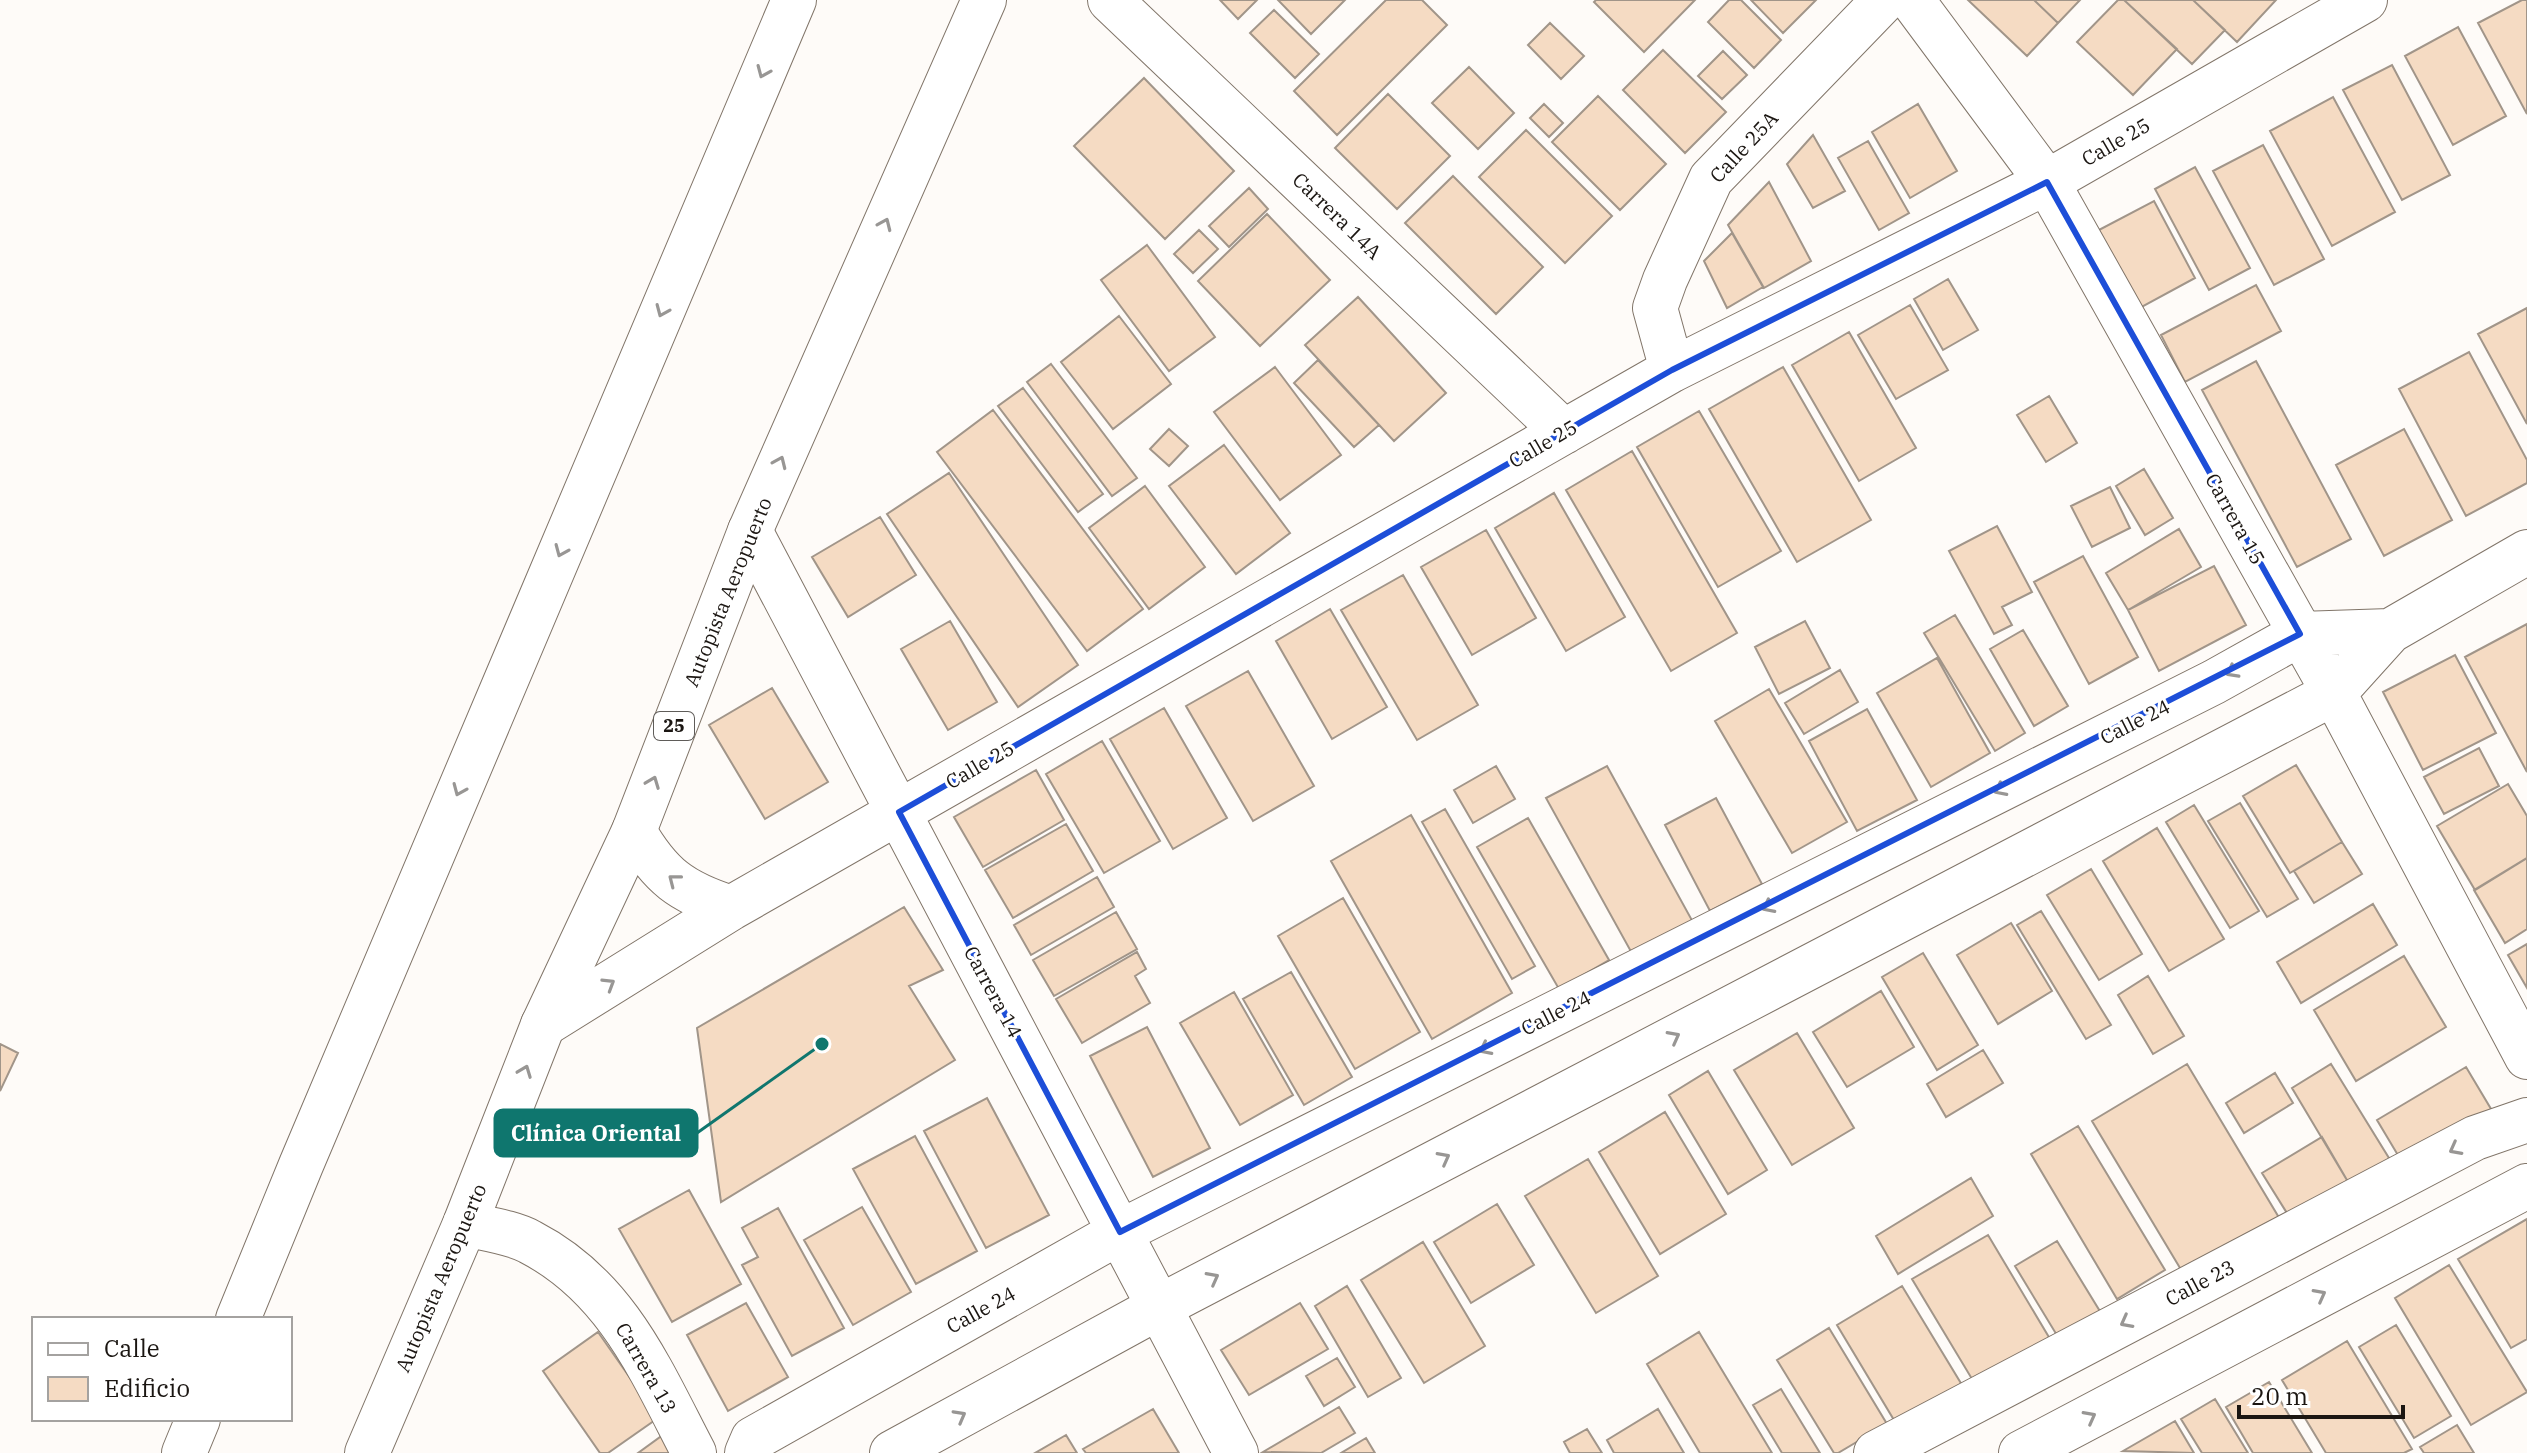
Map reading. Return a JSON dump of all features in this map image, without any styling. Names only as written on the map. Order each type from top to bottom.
[{"type":"main road","points":[[239,1317],[794,0]]},
{"type":"main road","name":"Autopista Aeropuerto","points":[[367,1453],[465,1224],[543,1025],[634,831],[750,531],[984,0]]},
{"type":"main road","name":"Carrera 14A","points":[[1110,0],[1564,432]]},
{"type":"main road","name":"Calle 25A","points":[[1672,370],[1655,308],[1711,179],[1884,0]]},
{"type":"main road","name":"Carrera 15","points":[[1912,0],[2047,182],[2334,693],[2527,1057]]},
{"type":"main road","name":"Calle 25","points":[[543,1025],[731,908],[1672,370],[2047,182],[2365,0]]},
{"type":"main road","name":"Carrera 14","points":[[750,531],[1236,1453]]},
{"type":"main road","name":"Calle 24","points":[[892,1453],[1159,1307],[2334,693],[2390,631],[2527,552]]},
{"type":"main road","name":"Calle 24","points":[[747,1453],[753,1439],[1120,1232],[2200,690],[2300,634],[2390,631]]},
{"type":"main road","points":[[634,831],[650,858],[673,881],[700,898],[731,908]]},
{"type":"main road","name":"Calle 23","points":[[1876,1453],[2475,1138],[2527,1120]]},
{"type":"main road","points":[[2021,1453],[2527,1186]]},
{"type":"main road","name":"Carrera 13","points":[[465,1224],[529,1241],[589,1282],[635,1339],[694,1453]]},
{"type":"main road","points":[[184,1453],[197,1421]]},
{"type":"highlighted area","points":[[2047,182],[2300,634],[1120,1232],[899,812],[1672,370]]},
{"type":"building","points":[[1220,0],[1257,0],[1238,19]]},
{"type":"building","points":[[1278,0],[1345,0],[1311,34]]},
{"type":"building","points":[[1386,0],[1422,0],[1447,25],[1337,135],[1294,91]]},
{"type":"building","points":[[1695,0],[1644,52],[1594,2]]},
{"type":"building","points":[[1729,0],[1741,0],[1781,40],[1754,68],[1708,22]]},
{"type":"building","points":[[1751,0],[1816,0],[1783,33]]},
{"type":"building","points":[[1968,0],[2034,0],[2058,23],[2027,56]]},
{"type":"building","points":[[2034,0],[2080,0],[2058,23]]},
{"type":"building","points":[[2118,0],[2124,0],[2177,49],[2133,95],[2077,42]]},
{"type":"building","points":[[2124,0],[2193,0],[2225,30],[2192,64]]},
{"type":"building","points":[[2193,0],[2276,0],[2237,42]]},
{"type":"building","points":[[2527,0],[2527,114],[2478,23]]},
{"type":"building","points":[[1274,10],[1319,54],[1295,78],[1250,33]]},
{"type":"building","points":[[1550,23],[1584,56],[1561,79],[1528,45]]},
{"type":"building","points":[[2458,27],[2506,116],[2453,145],[2405,56]]},
{"type":"building","points":[[1663,50],[1726,112],[1685,153],[1623,90]]},
{"type":"building","points":[[1723,51],[1747,75],[1722,99],[1698,76]]},
{"type":"building","points":[[2392,65],[2450,175],[2402,200],[2343,90]]},
{"type":"building","points":[[1469,67],[1514,113],[1478,149],[1432,103]]},
{"type":"building","points":[[1144,78],[1234,171],[1165,239],[1074,146]]},
{"type":"building","points":[[1388,94],[1450,156],[1397,209],[1335,148]]},
{"type":"building","points":[[1598,96],[1666,164],[1620,210],[1552,142]]},
{"type":"building","points":[[2333,97],[2395,212],[2332,246],[2270,131]]},
{"type":"building","points":[[1544,104],[1563,123],[1549,137],[1530,118]]},
{"type":"building","points":[[1918,104],[1957,171],[1910,198],[1872,132]]},
{"type":"building","points":[[1526,130],[1612,216],[1565,263],[1479,177]]},
{"type":"building","points":[[1813,135],[1845,191],[1813,208],[1787,164]]},
{"type":"building","points":[[1868,141],[1909,213],[1879,230],[1838,158]]},
{"type":"building","points":[[2263,145],[2324,259],[2274,285],[2213,171]]},
{"type":"building","points":[[2195,167],[2250,268],[2209,290],[2155,189]]},
{"type":"building","points":[[1453,176],[1543,267],[1496,314],[1405,223]]},
{"type":"building","points":[[1769,182],[1811,261],[1764,288],[1728,225]]},
{"type":"building","points":[[1249,188],[1268,209],[1229,247],[1209,226]]},
{"type":"building","points":[[2154,201],[2195,278],[2138,309],[2097,231]]},
{"type":"building","points":[[1267,214],[1330,280],[1260,346],[1198,281]]},
{"type":"building","points":[[1199,230],[1218,249],[1193,273],[1174,254]]},
{"type":"building","points":[[1732,233],[1763,287],[1727,308],[1704,261]]},
{"type":"building","points":[[1147,245],[1215,337],[1169,371],[1101,280]]},
{"type":"building","points":[[1948,279],[1978,330],[1943,350],[1914,299]]},
{"type":"building","points":[[2256,285],[2281,331],[2185,382],[2161,335]]},
{"type":"building","points":[[1358,297],[1446,393],[1394,441],[1305,345]]},
{"type":"building","points":[[1910,305],[1948,370],[1896,399],[1858,335]]},
{"type":"building","points":[[2527,308],[2527,424],[2478,334]]},
{"type":"building","points":[[1119,316],[1171,384],[1113,429],[1061,362]]},
{"type":"building","points":[[1849,332],[1916,448],[1859,481],[1792,365]]},
{"type":"building","points":[[2469,352],[2527,460],[2527,483],[2466,516],[2399,389]]},
{"type":"building","points":[[1318,360],[1379,425],[1354,447],[1294,383]]},
{"type":"building","points":[[2256,361],[2351,539],[2297,567],[2202,390]]},
{"type":"building","points":[[1051,364],[1137,478],[1112,496],[1027,382]]},
{"type":"building","points":[[1275,367],[1341,455],[1280,500],[1214,412]]},
{"type":"building","points":[[1783,367],[1871,520],[1797,562],[1709,409]]},
{"type":"building","points":[[1023,388],[1103,494],[1078,512],[998,406]]},
{"type":"building","points":[[2049,396],[2077,443],[2046,462],[2017,415]]},
{"type":"building","points":[[993,410],[1143,609],[1087,651],[937,452]]},
{"type":"building","points":[[1699,411],[1781,551],[1718,587],[1637,447]]},
{"type":"building","points":[[1169,429],[1188,446],[1169,466],[1150,449]]},
{"type":"building","points":[[2404,429],[2452,520],[2384,556],[2336,465]]},
{"type":"building","points":[[1224,445],[1290,533],[1236,574],[1169,486]]},
{"type":"building","points":[[1632,451],[1737,633],[1671,671],[1566,490]]},
{"type":"building","points":[[2144,469],[2173,518],[2145,535],[2116,486]]},
{"type":"building","points":[[949,473],[1078,665],[1018,707],[887,514]]},
{"type":"building","points":[[1145,486],[1205,567],[1149,609],[1089,528]]},
{"type":"building","points":[[2110,487],[2130,528],[2092,547],[2071,506]]},
{"type":"building","points":[[1554,493],[1625,617],[1566,651],[1495,528]]},
{"type":"building","points":[[880,517],[916,575],[848,617],[812,557]]},
{"type":"building","points":[[1997,526],[2032,592],[2002,607],[2012,625],[1994,634],[1949,551]]},
{"type":"building","points":[[2179,529],[2201,567],[2128,610],[2106,573]]},
{"type":"building","points":[[1486,530],[1536,618],[1472,655],[1421,567]]},
{"type":"building","points":[[2083,556],[2138,657],[2089,684],[2034,582]]},
{"type":"building","points":[[2214,566],[2246,625],[2159,671],[2128,610]]},
{"type":"building","points":[[1403,575],[1478,705],[1417,740],[1341,610]]},
{"type":"building","points":[[1330,609],[1387,707],[1332,739],[1276,641]]},
{"type":"building","points":[[1955,615],[2025,733],[1995,751],[1924,633]]},
{"type":"building","points":[[950,621],[997,702],[948,730],[901,649]]},
{"type":"building","points":[[1805,621],[1830,668],[1779,694],[1755,647]]},
{"type":"building","points":[[2527,624],[2527,772],[2465,657]]},
{"type":"building","points":[[2023,630],[2068,706],[2034,726],[1990,649]]},
{"type":"building","points":[[2455,655],[2496,733],[2423,770],[2383,692]]},
{"type":"building","points":[[1937,658],[1990,753],[1931,787],[1877,693]]},
{"type":"building","points":[[1840,670],[1858,702],[1804,734],[1785,703]]},
{"type":"building","points":[[1248,671],[1314,786],[1253,821],[1186,706]]},
{"type":"building","points":[[772,688],[828,782],[765,819],[709,725]]},
{"type":"building","points":[[1769,689],[1847,822],[1792,853],[1715,721]]},
{"type":"building","points":[[1164,708],[1227,818],[1173,849],[1110,739]]},
{"type":"building","points":[[1867,709],[1917,800],[1857,831],[1809,741]]},
{"type":"building","points":[[1102,741],[1160,841],[1104,873],[1046,774]]},
{"type":"building","points":[[2479,748],[2499,786],[2444,814],[2424,777]]},
{"type":"building","points":[[2296,765],[2342,842],[2290,873],[2243,796]]},
{"type":"building","points":[[1496,766],[1515,799],[1473,823],[1454,790]]},
{"type":"building","points":[[1607,766],[1694,924],[1634,957],[1546,798]]},
{"type":"building","points":[[1036,770],[1064,820],[983,867],[954,817]]},
{"type":"building","points":[[2508,784],[2527,816],[2527,858],[2475,890],[2437,826]]},
{"type":"building","points":[[1716,798],[1762,884],[1710,911],[1665,825]]},
{"type":"building","points":[[2240,803],[2298,899],[2267,917],[2208,821]]},
{"type":"building","points":[[2194,805],[2259,911],[2230,928],[2166,822]]},
{"type":"building","points":[[1445,809],[1535,966],[1512,979],[1422,822]]},
{"type":"building","points":[[1411,815],[1512,993],[1432,1039],[1331,861]]},
{"type":"building","points":[[1528,818],[1609,960],[1559,989],[1477,847]]},
{"type":"building","points":[[1066,824],[1093,871],[1013,918],[985,870]]},
{"type":"building","points":[[2157,828],[2224,939],[2169,971],[2103,861]]},
{"type":"building","points":[[2342,842],[2362,874],[2314,903],[2294,871]]},
{"type":"building","points":[[2527,858],[2527,929],[2505,943],[2474,890]]},
{"type":"building","points":[[2091,869],[2142,954],[2099,980],[2047,895]]},
{"type":"building","points":[[1097,877],[1114,907],[1031,955],[1014,925]]},
{"type":"building","points":[[1343,898],[1420,1032],[1355,1069],[1278,936]]},
{"type":"building","points":[[2373,904],[2397,945],[2301,1003],[2277,962]]},
{"type":"building","points":[[904,907],[943,970],[909,986],[955,1060],[721,1202],[697,1028]]},
{"type":"building","points":[[2041,911],[2111,1025],[2086,1039],[2017,925]]},
{"type":"building","points":[[1116,912],[1137,949],[1054,996],[1033,960]]},
{"type":"building","points":[[2011,923],[2052,991],[1998,1024],[1957,955]]},
{"type":"building","points":[[2527,944],[2527,988],[2508,955]]},
{"type":"building","points":[[1137,952],[1146,969],[1135,976],[1150,1003],[1082,1043],[1056,999]]},
{"type":"building","points":[[1923,953],[1978,1045],[1937,1070],[1882,977]]},
{"type":"building","points":[[2404,956],[2446,1027],[2356,1081],[2314,1010]]},
{"type":"building","points":[[1291,972],[1352,1077],[1304,1105],[1243,999]]},
{"type":"building","points":[[2148,976],[2184,1036],[2153,1054],[2118,995]]},
{"type":"building","points":[[1881,991],[1914,1047],[1847,1087],[1813,1032]]},
{"type":"building","points":[[1234,992],[1293,1095],[1240,1125],[1180,1023]]},
{"type":"building","points":[[1147,1027],[1210,1148],[1153,1177],[1090,1056]]},
{"type":"building","points":[[1797,1033],[1854,1128],[1792,1165],[1734,1070]]},
{"type":"building","points":[[0,1044],[18,1053],[0,1091]]},
{"type":"building","points":[[1983,1050],[2003,1083],[1946,1117],[1927,1084]]},
{"type":"building","points":[[2187,1064],[2284,1226],[2189,1283],[2092,1121]]},
{"type":"building","points":[[2331,1064],[2392,1163],[2351,1187],[2292,1088]]},
{"type":"building","points":[[2466,1067],[2497,1119],[2408,1172],[2377,1120]]},
{"type":"building","points":[[1708,1071],[1767,1170],[1728,1194],[1669,1095]]},
{"type":"building","points":[[2275,1073],[2293,1103],[2244,1133],[2226,1103]]},
{"type":"building","points":[[987,1098],[1049,1215],[986,1248],[924,1131]]},
{"type":"building","points":[[1665,1112],[1726,1214],[1660,1254],[1599,1152]]},
{"type":"building","points":[[2078,1126],[2165,1270],[2117,1299],[2031,1154]]},
{"type":"building","points":[[915,1136],[977,1251],[916,1284],[853,1169]]},
{"type":"building","points":[[2322,1137],[2351,1187],[2295,1226],[2262,1173]]},
{"type":"building","points":[[1588,1159],[1658,1276],[1596,1313],[1525,1196]]},
{"type":"building","points":[[1971,1178],[1993,1216],[1898,1274],[1876,1236]]},
{"type":"building","points":[[689,1190],[741,1284],[672,1322],[619,1229]]},
{"type":"building","points":[[1497,1204],[1534,1265],[1471,1303],[1434,1242]]},
{"type":"building","points":[[862,1207],[911,1292],[853,1325],[804,1240]]},
{"type":"building","points":[[778,1208],[844,1328],[792,1356],[742,1265],[758,1257],[742,1228]]},
{"type":"building","points":[[2527,1219],[2527,1339],[2511,1348],[2458,1259]]},
{"type":"building","points":[[1988,1235],[2053,1344],[1978,1389],[1912,1279]]},
{"type":"building","points":[[2057,1241],[2101,1313],[2058,1337],[2015,1266]]},
{"type":"building","points":[[1423,1242],[1485,1346],[1424,1383],[1361,1280]]},
{"type":"building","points":[[2449,1265],[2527,1392],[2471,1425],[2395,1298]]},
{"type":"building","points":[[1347,1286],[1401,1378],[1368,1397],[1315,1306]]},
{"type":"building","points":[[1902,1286],[1962,1385],[1897,1425],[1837,1325]]},
{"type":"building","points":[[746,1303],[788,1377],[728,1411],[687,1335]]},
{"type":"building","points":[[1300,1303],[1328,1349],[1249,1395],[1221,1350]]},
{"type":"building","points":[[2396,1325],[2451,1416],[2414,1438],[2359,1347]]},
{"type":"building","points":[[1829,1328],[1887,1424],[1838,1453],[1834,1453],[1777,1360]]},
{"type":"building","points":[[598,1332],[658,1418],[608,1453],[600,1453],[543,1371]]},
{"type":"building","points":[[1699,1332],[1772,1453],[1700,1453],[1647,1364]]},
{"type":"building","points":[[2347,1341],[2412,1449],[2404,1453],[2326,1453],[2282,1380]]},
{"type":"building","points":[[1337,1358],[1355,1387],[1324,1406],[1306,1376]]},
{"type":"building","points":[[2269,1382],[2312,1453],[2253,1453],[2226,1407]]},
{"type":"building","points":[[1781,1389],[1820,1453],[1782,1453],[1753,1405]]},
{"type":"building","points":[[2215,1399],[2248,1453],[2202,1453],[2181,1419]]},
{"type":"building","points":[[1339,1407],[1355,1433],[1321,1453],[1263,1452]]},
{"type":"building","points":[[1153,1409],[1179,1453],[1086,1453],[1083,1449]]},
{"type":"building","points":[[1658,1409],[1684,1453],[1614,1453],[1607,1440]]},
{"type":"building","points":[[2175,1421],[2194,1453],[2123,1451]]},
{"type":"building","points":[[2457,1425],[2474,1453],[2424,1453],[2420,1447]]},
{"type":"building","points":[[1587,1429],[1602,1453],[1570,1453],[1564,1442]]},
{"type":"building","points":[[667,1432],[682,1453],[638,1453]]},
{"type":"building","points":[[1066,1435],[1077,1453],[1035,1453]]},
{"type":"building","points":[[1366,1438],[1375,1453],[1341,1453]]},
{"type":"place","name":"Clínica Oriental","points":[[822,1044]]}]
